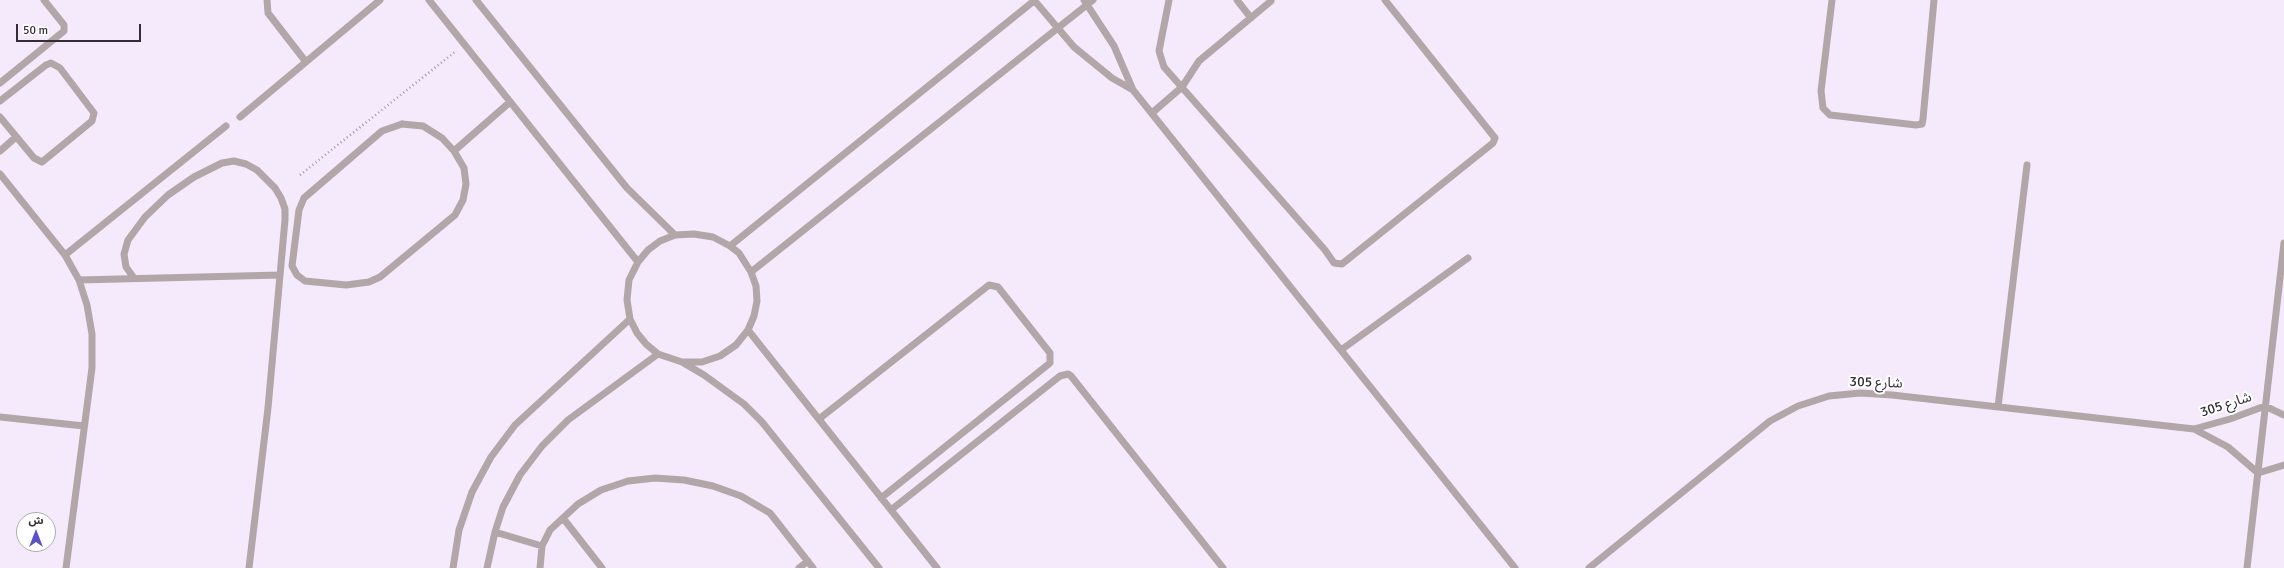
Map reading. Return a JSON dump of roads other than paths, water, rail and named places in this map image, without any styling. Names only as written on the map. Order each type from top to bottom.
[{"type":"lane","points":[[0,83],[64,31],[64,25],[44,0]]},
{"type":"lane","points":[[267,0],[268,13],[306,62]]},
{"type":"lane","points":[[368,0],[373,6]]},
{"type":"lane","points":[[240,117],[380,0]]},
{"type":"lane","points":[[429,0],[638,262]]},
{"type":"lane","points":[[476,0],[627,188],[675,236]]},
{"type":"lane","points":[[730,246],[1035,0],[1057,30],[1093,63],[1133,90]]},
{"type":"lane","points":[[1169,0],[1160,44],[1160,58],[1164,67],[1325,250],[1334,263],[1342,264],[1493,144],[1495,138],[1385,0]]},
{"type":"lane","points":[[1237,0],[1250,18]]},
{"type":"lane","points":[[1832,0],[1821,91],[1823,108],[1830,115],[1916,125],[1922,124],[1923,119],[1934,0]]},
{"type":"lane","points":[[751,272],[1057,30],[1088,1],[1114,46],[1133,90],[1515,568]]},
{"type":"lane","points":[[1152,113],[1182,87],[1199,61],[1271,1]]},
{"type":"lane","points":[[0,101],[46,65],[51,63],[60,68],[93,109],[92,121],[42,162],[34,158],[0,117]]},
{"type":"lane","points":[[454,151],[510,102]]},
{"type":"lane","points":[[402,124],[423,126],[442,138],[454,151],[464,168],[466,184],[463,200],[455,215],[380,277],[369,282],[346,285],[304,281],[297,275],[292,266],[299,210],[304,198],[382,132],[402,124]]},
{"type":"lane","points":[[65,255],[226,126]]},
{"type":"lane","points":[[0,151],[16,137]]},
{"type":"lane","points":[[134,278],[126,267],[124,254],[128,240],[145,217],[168,195],[194,177],[222,163],[234,161],[246,164],[257,170],[275,188],[286,209],[268,408],[249,568]]},
{"type":"lane","points":[[1998,407],[2027,165]]},
{"type":"lane","points":[[0,174],[65,255],[79,280],[87,305],[92,334],[92,368],[66,568]]},
{"type":"lane","points":[[682,362],[702,362],[720,356],[736,345],[748,330],[754,316],[757,301],[756,286],[746,262],[730,246],[713,237],[694,234],[675,236],[660,241],[648,250],[638,262],[629,280],[627,300],[630,319],[646,344],[658,354],[682,362],[725,389],[762,422],[879,568]]},
{"type":"lane","points":[[2247,568],[2284,243]]},
{"type":"lane","points":[[1341,350],[1468,258]]},
{"type":"lane","points":[[79,280],[280,275]]},
{"type":"lane","points":[[819,419],[989,285],[998,287],[1050,353],[1050,363],[881,498]]},
{"type":"lane","points":[[453,568],[459,530],[472,492],[491,457],[516,425],[630,319]]},
{"type":"lane","points":[[748,330],[937,568]]},
{"type":"lane","points":[[487,568],[495,532],[503,507],[520,475],[542,446],[568,420],[658,354]]},
{"type":"lane","points":[[892,510],[1060,376],[1068,374],[1223,568]]},
{"type":"lane","name":"شارع 305","points":[[1589,568],[1770,421],[1798,406],[1828,396],[1860,393],[2194,429],[2228,447],[2258,474]]},
{"type":"lane","points":[[2265,406],[2284,415]]},
{"type":"lane","name":"شارع 305","points":[[2194,429],[2230,419],[2265,406]]},
{"type":"lane","points":[[0,417],[84,426]]},
{"type":"lane","points":[[2258,474],[2284,466]]},
{"type":"lane","points":[[540,568],[542,546],[550,530],[578,504],[601,490],[628,481],[655,478],[684,480],[713,486],[741,496],[770,513],[813,568]]},
{"type":"lane","points":[[563,518],[602,568]]},
{"type":"lane","points":[[495,532],[542,546]]},
{"type":"lane","points":[[799,568],[808,561]]}]
